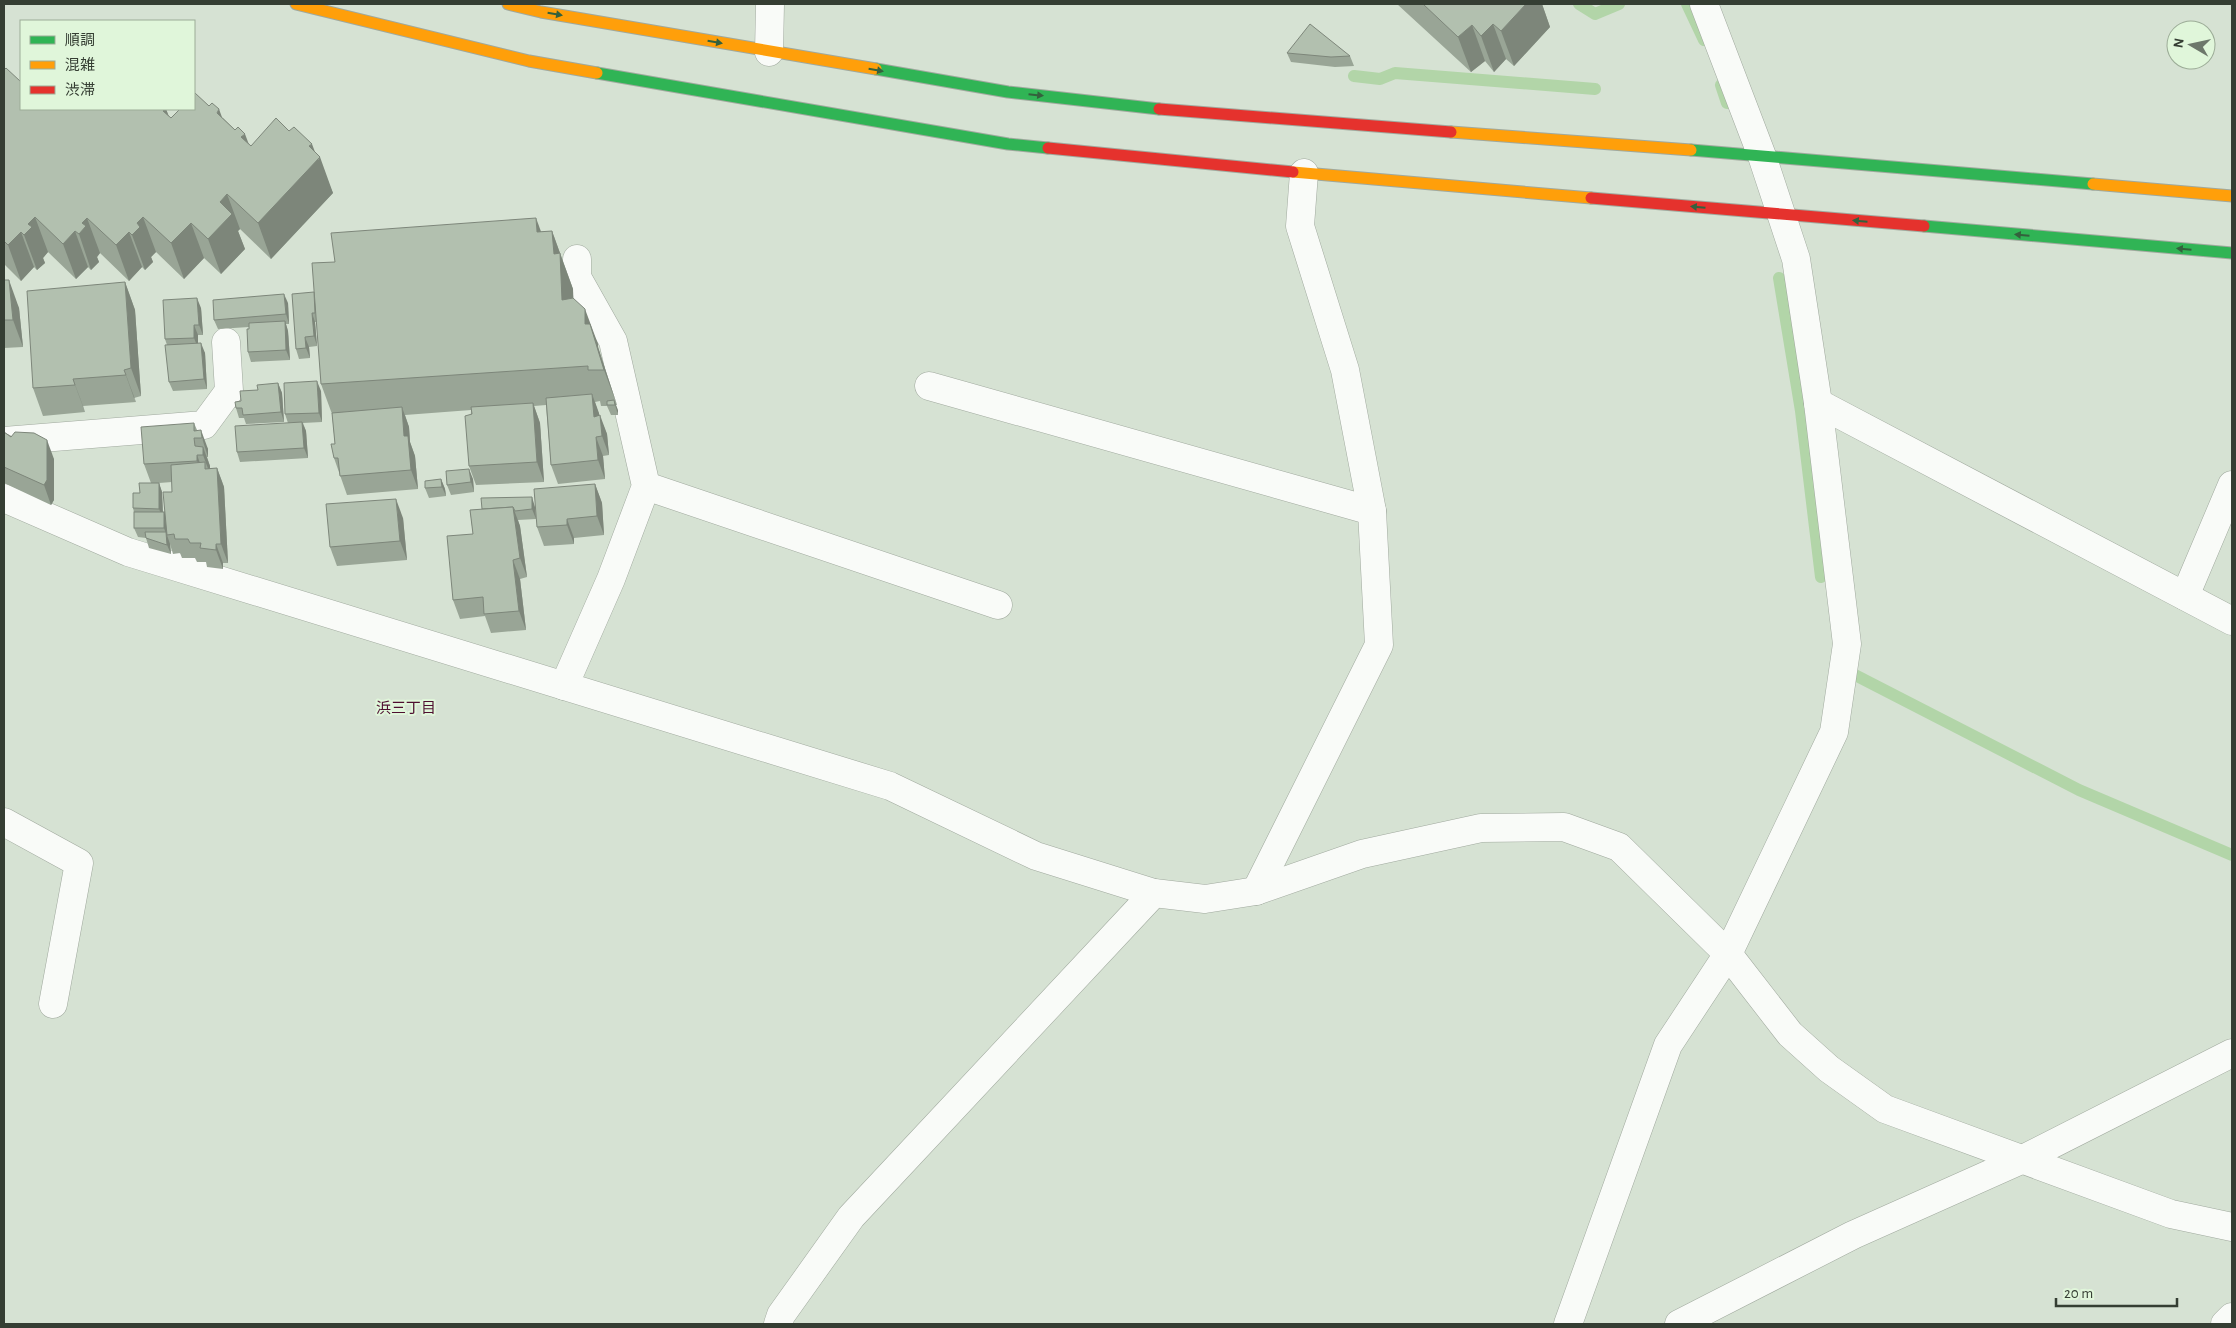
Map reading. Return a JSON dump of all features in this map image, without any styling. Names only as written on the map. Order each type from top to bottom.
[{"type":"street","points":[[296,4],[529,61],[776,106],[1008,144],[1304,173],[2232,253]]},
{"type":"street","points":[[508,4],[541,12],[1008,92],[1200,114],[1762,156],[2232,196]]},
{"type":"street","points":[[769,52],[770,4]]},
{"type":"street","points":[[1568,1324],[1668,1045],[1728,954],[1834,732],[1847,644],[1818,403],[1796,259],[1762,156],[1704,4]]},
{"type":"street","points":[[1256,891],[1379,645],[1372,511],[1345,370],[1300,226],[1304,173]]},
{"type":"street","points":[[564,686],[611,579],[646,486],[613,341],[577,277],[577,259]]},
{"type":"street","points":[[4,441],[204,425],[229,391],[226,342]]},
{"type":"street","points":[[929,386],[1372,511]]},
{"type":"street","points":[[1818,403],[2232,621]]},
{"type":"street","points":[[2185,596],[2232,485]]},
{"type":"street","points":[[646,486],[998,605]]},
{"type":"street","points":[[4,498],[128,552],[890,786],[1036,856],[1154,893],[1205,898],[1256,891],[1362,854],[1480,828],[1564,827],[1619,847],[1728,954],[1790,1034],[1829,1069],[1884,1110],[2170,1214],[2232,1227]]},
{"type":"street","points":[[4,822],[79,863],[52,1004]]},
{"type":"street","points":[[778,1324],[851,1218],[1154,893]]},
{"type":"street","points":[[1679,1324],[1853,1235],[2021,1160],[2232,1053]]},
{"type":"street","points":[[2225,1324],[2232,1317]]},
{"type":"building","points":[[1423,4],[1526,4],[1501,31],[1493,24],[1481,36],[1472,25],[1458,37]]},
{"type":"building","points":[[1310,24],[1350,56],[1331,57],[1287,53]]},
{"type":"building","points":[[6,68],[20,81],[20,110],[164,110],[171,118],[179,110],[195,110],[195,93],[209,106],[212,103],[219,109],[217,113],[235,130],[238,127],[245,134],[241,137],[251,146],[276,118],[289,131],[294,127],[312,144],[309,146],[320,157],[258,223],[227,194],[220,202],[232,214],[208,239],[191,223],[171,243],[143,217],[137,223],[140,227],[132,235],[129,232],[116,245],[87,218],[82,223],[86,226],[79,234],[75,231],[63,244],[35,217],[28,224],[32,227],[24,235],[21,232],[8,245],[4,241],[4,70]]},
{"type":"building","points":[[536,218],[537,232],[552,231],[554,254],[560,253],[562,300],[573,298],[585,309],[585,324],[590,324],[604,370],[588,370],[588,366],[321,384],[312,263],[335,262],[331,233]]},
{"type":"building","points":[[4,280],[9,280],[13,320],[4,320]]},
{"type":"building","points":[[125,282],[131,368],[124,370],[126,375],[73,379],[75,385],[33,388],[27,291]]},
{"type":"building","points":[[314,292],[315,313],[312,313],[314,336],[305,337],[306,348],[296,349],[292,294]]},
{"type":"building","points":[[284,294],[286,314],[214,320],[213,300]]},
{"type":"building","points":[[197,298],[199,325],[194,325],[194,338],[165,339],[163,300]]},
{"type":"building","points":[[285,321],[286,350],[248,352],[247,329],[249,329],[249,323]]},
{"type":"building","points":[[201,343],[204,379],[169,382],[165,345]]},
{"type":"building","points":[[317,381],[319,413],[285,414],[284,383]]},
{"type":"building","points":[[278,383],[281,412],[243,415],[242,408],[236,408],[235,402],[241,401],[240,391],[258,390],[257,385]]},
{"type":"building","points":[[592,394],[594,417],[600,415],[602,436],[596,437],[598,460],[551,465],[546,398]]},
{"type":"building","points":[[614,400],[615,405],[607,405],[607,401]]},
{"type":"building","points":[[533,403],[537,462],[469,466],[465,416],[472,414],[471,407]]},
{"type":"building","points":[[402,407],[404,436],[408,436],[411,470],[340,476],[338,458],[334,458],[331,444],[335,444],[332,413]]},
{"type":"building","points":[[302,422],[304,448],[237,452],[235,426]]},
{"type":"building","points":[[194,423],[194,431],[201,430],[202,438],[194,438],[195,446],[203,447],[203,455],[197,455],[197,461],[144,464],[141,427]]},
{"type":"building","points":[[4,432],[11,437],[15,432],[34,433],[47,440],[47,480],[44,485],[4,467]]},
{"type":"building","points":[[205,462],[205,469],[217,468],[221,544],[216,544],[216,550],[200,548],[201,543],[190,543],[188,539],[175,539],[174,534],[167,535],[163,492],[172,492],[171,465]]},
{"type":"building","points":[[469,469],[471,482],[447,485],[446,471]]},
{"type":"building","points":[[441,479],[442,487],[425,488],[425,481]]},
{"type":"building","points":[[139,483],[159,483],[159,509],[133,508],[133,493],[140,493]]},
{"type":"building","points":[[595,484],[597,516],[567,519],[567,525],[537,527],[534,489]]},
{"type":"building","points":[[532,497],[532,509],[515,511],[513,507],[482,509],[481,498]]},
{"type":"building","points":[[396,499],[400,541],[330,547],[326,504]]},
{"type":"building","points":[[513,507],[520,558],[513,560],[519,611],[484,614],[483,597],[453,600],[447,536],[473,534],[470,510]]},
{"type":"building","points":[[134,512],[164,512],[164,528],[134,528]]},
{"type":"building","points":[[145,532],[166,532],[167,545],[146,538]]},
{"type":"waterway","points":[[1579,4],[1595,14],[1619,4]]},
{"type":"waterway","points":[[1687,4],[1704,40]]},
{"type":"waterway","points":[[1354,76],[1380,79],[1395,73],[1595,89]]},
{"type":"waterway","points":[[1721,85],[1727,103]]},
{"type":"waterway","points":[[1779,278],[1801,411],[1821,577]]},
{"type":"waterway","points":[[1855,675],[2079,790],[2232,855]]},
{"type":"traffic: fast","points":[[876,69],[1008,92],[1159,109]]},
{"type":"traffic: fast","points":[[597,73],[1008,144],[1048,148]]},
{"type":"traffic: fast","points":[[1691,150],[2093,184]]},
{"type":"traffic: fast","points":[[1924,226],[2232,253]]},
{"type":"traffic: slow","points":[[296,4],[529,61],[597,73]]},
{"type":"traffic: slow","points":[[508,4],[541,12],[876,69]]},
{"type":"traffic: slow","points":[[1451,132],[1691,150]]},
{"type":"traffic: slow","points":[[1293,172],[1591,198]]},
{"type":"traffic: slow","points":[[2093,184],[2232,196]]},
{"type":"traffic: jam","points":[[1159,109],[1451,132]]},
{"type":"traffic: jam","points":[[1048,148],[1293,172]]},
{"type":"traffic: jam","points":[[1591,198],[1924,226]]},
{"type":"district","name":"浜三丁目","points":[[406,708]]}]
